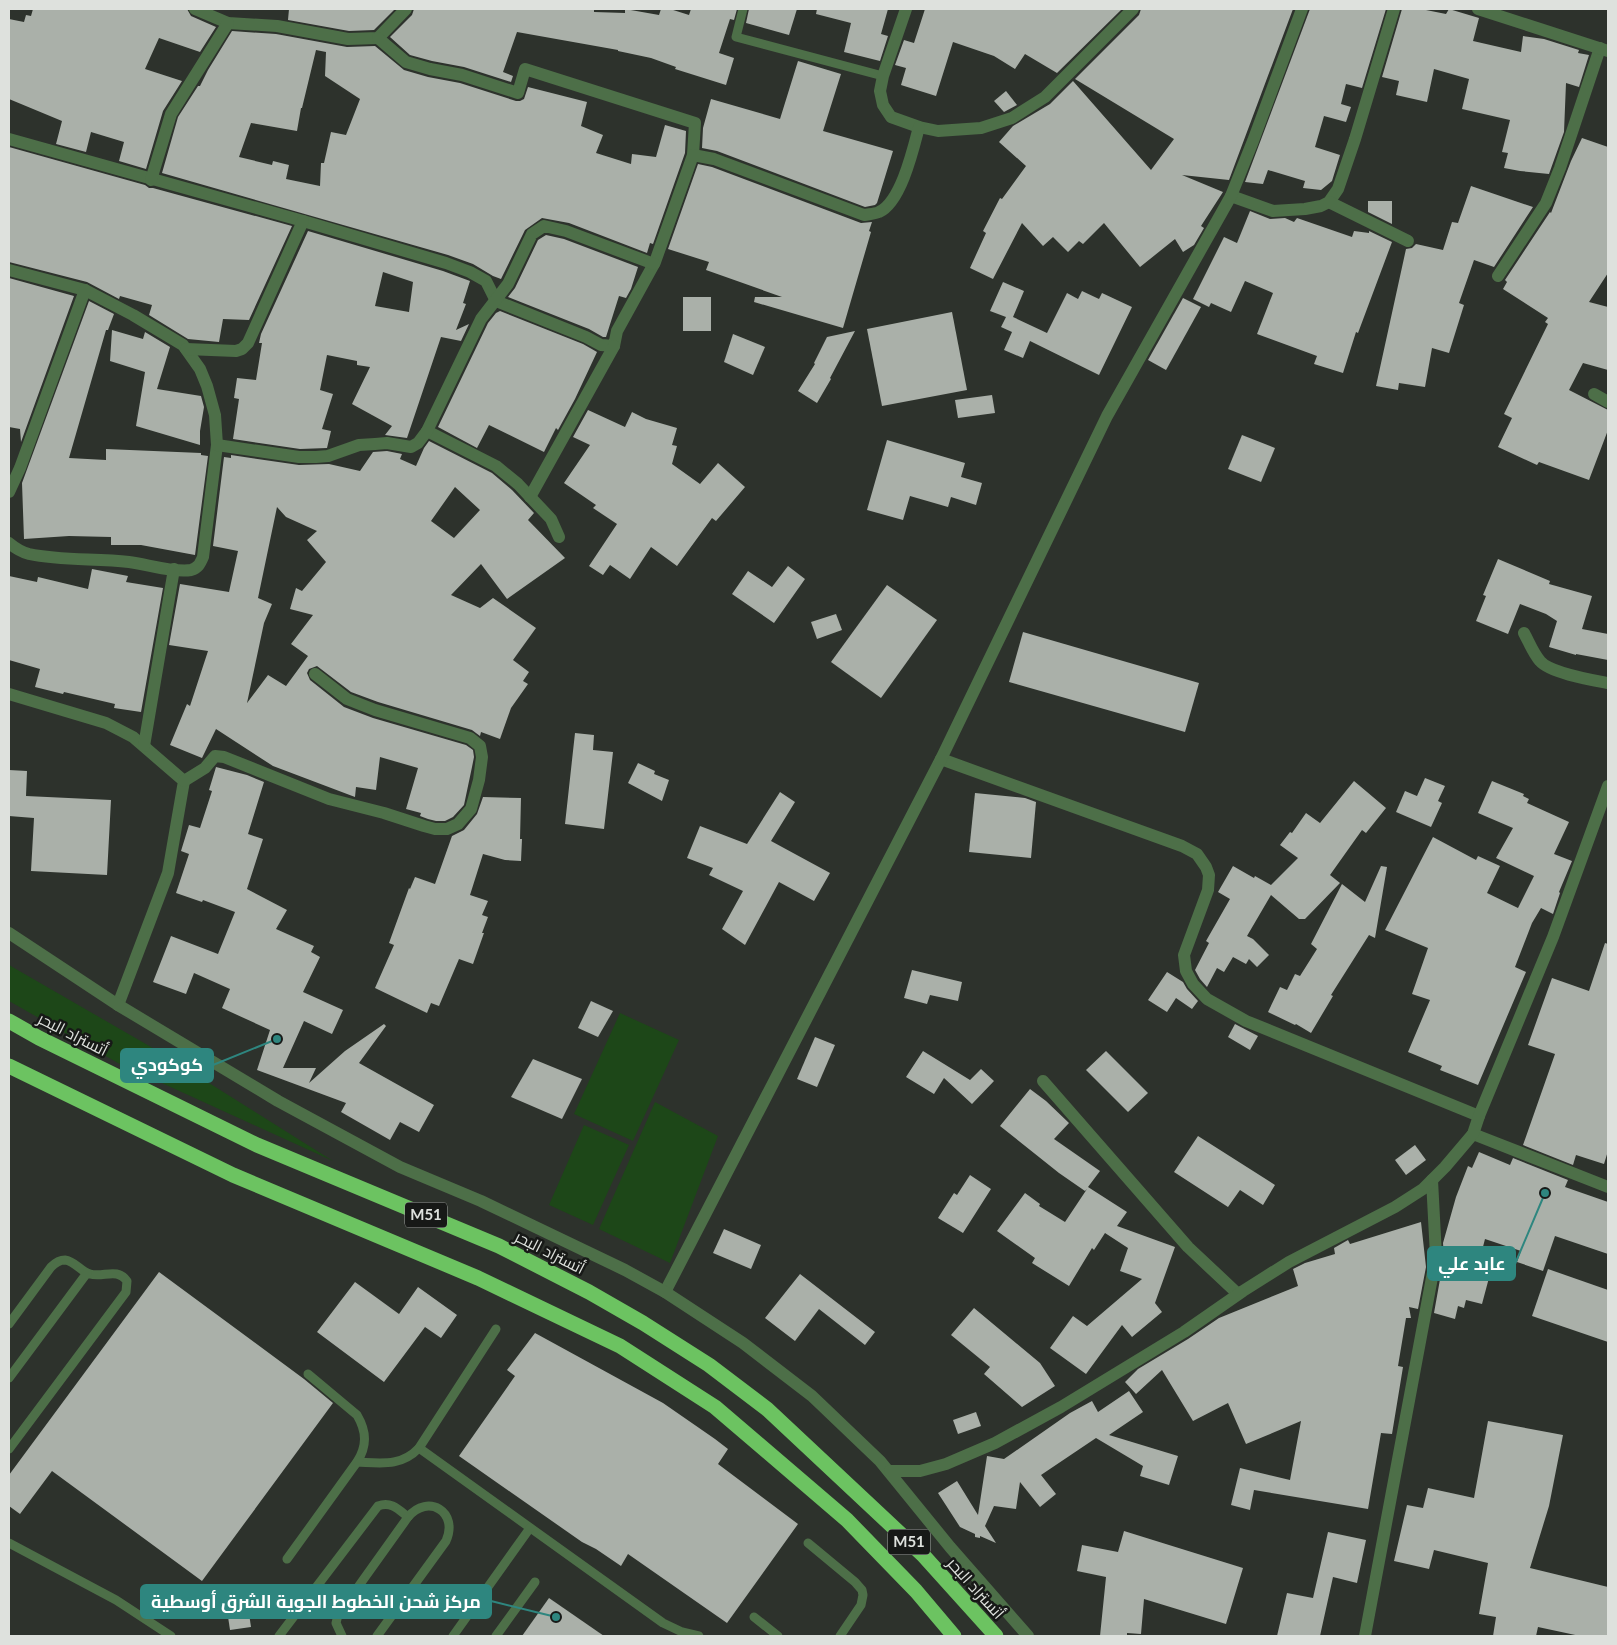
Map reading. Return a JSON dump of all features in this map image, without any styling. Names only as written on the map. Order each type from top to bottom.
[{"type":"highway","name":"أتستراد البحر","points":[[9,1021],[39,1038],[258,1145],[499,1246],[589,1292],[644,1323],[709,1365],[767,1409],[923,1555],[996,1636]]},
{"type":"highway","name":"M51","points":[[9,1066],[233,1175],[478,1278],[620,1346],[715,1407],[847,1520],[916,1591],[954,1636]]},
{"type":"street","points":[[195,9],[228,23],[277,26],[348,39],[378,38],[406,62],[430,70],[462,75],[518,93],[525,69],[695,123],[693,156],[654,264],[617,331],[614,346],[530,497]]},
{"type":"street","points":[[378,38],[406,9]]},
{"type":"street","points":[[906,9],[883,76],[880,91],[883,105],[890,117],[938,132],[981,128],[1012,118],[1045,97],[1133,9]]},
{"type":"street","points":[[665,1292],[941,759],[1107,416],[1231,196],[1302,9]]},
{"type":"street","points":[[1231,196],[1273,210],[1305,209],[1321,206],[1329,202],[1338,188],[1355,139],[1394,9]]},
{"type":"street","points":[[1478,9],[1604,50],[1546,203],[1498,276]]},
{"type":"street","points":[[151,180],[171,114],[228,23]]},
{"type":"street","points":[[693,156],[714,160],[864,214],[878,213],[893,200],[908,166],[919,127]]},
{"type":"street","points":[[9,140],[303,221],[446,263],[470,272],[486,281],[496,300],[601,345],[614,346]]},
{"type":"street","points":[[1329,202],[1408,241]]},
{"type":"street","points":[[186,349],[236,351],[242,349],[248,343],[303,221]]},
{"type":"street","points":[[216,445],[299,457],[316,457],[328,456],[359,445],[387,443],[410,447],[418,443],[427,431],[481,319],[508,284],[532,234],[544,226],[566,231],[654,264]]},
{"type":"street","points":[[9,270],[86,290],[133,314],[183,345],[200,369],[207,386],[215,415],[216,445],[204,557],[200,566],[193,570],[129,562],[41,556],[16,549],[9,543]]},
{"type":"street","points":[[9,492],[20,468],[86,290]]},
{"type":"street","points":[[1594,394],[1608,402]]},
{"type":"street","points":[[427,431],[496,466],[518,484],[551,519],[559,537]]},
{"type":"street","points":[[144,746],[174,569]]},
{"type":"street","points":[[1524,633],[1540,661],[1546,666],[1569,674],[1608,683]]},
{"type":"street","points":[[118,1005],[168,874],[184,781],[205,768],[215,756],[224,757],[329,799],[384,813],[435,829],[447,829],[458,824],[471,809],[479,780],[482,757],[480,746],[470,738],[375,710],[347,699],[315,674]]},
{"type":"street","points":[[9,694],[106,723],[133,737],[184,781]]},
{"type":"street","points":[[941,759],[1182,846],[1197,854],[1209,875],[1208,890],[1184,955],[1186,971],[1193,984],[1207,998],[1246,1021],[1479,1116]]},
{"type":"street","points":[[890,1471],[920,1471],[946,1464],[996,1443],[1061,1407],[1160,1347],[1288,1262],[1394,1207],[1423,1189],[1473,1134],[1553,937],[1608,786]]},
{"type":"street","points":[[9,933],[118,1005],[278,1101],[400,1167],[482,1201],[616,1266],[665,1292],[743,1343],[812,1396],[890,1471],[950,1547],[1028,1636]]},
{"type":"street","points":[[1043,1081],[1188,1247],[1238,1294]]},
{"type":"street","points":[[1473,1134],[1608,1187]]},
{"type":"street","points":[[1365,1636],[1436,1256],[1432,1180]]},
{"type":"lane","points":[[743,9],[736,37],[883,76]]},
{"type":"lane","points":[[9,1324],[55,1263],[65,1260],[87,1273],[97,1275],[113,1273],[124,1277],[127,1281],[126,1292],[9,1449]]},
{"type":"lane","points":[[9,1378],[87,1273]]},
{"type":"lane","points":[[357,1462],[384,1463],[400,1461],[419,1448],[496,1329]]},
{"type":"lane","points":[[287,1559],[357,1462],[363,1453],[365,1443],[365,1433],[357,1415],[308,1374]]},
{"type":"lane","points":[[419,1448],[663,1623],[682,1632],[699,1636]]},
{"type":"lane","points":[[278,1636],[378,1506],[393,1505],[408,1517]]},
{"type":"lane","points":[[342,1636],[336,1623],[338,1615],[408,1517],[420,1507],[436,1507],[448,1518],[450,1526],[446,1541],[377,1636]]},
{"type":"lane","points":[[453,1636],[530,1528]]},
{"type":"lane","points":[[9,1543],[116,1600],[171,1636]]},
{"type":"lane","points":[[808,1543],[856,1582],[862,1590],[861,1605],[840,1636]]},
{"type":"lane","points":[[496,1636],[535,1582]]},
{"type":"lane","points":[[754,1617],[778,1636]]},
{"type":"green space","points":[[9,965],[158,1051],[333,1161],[118,1063],[9,1001]]},
{"type":"green space","points":[[620,1013],[679,1040],[633,1141],[574,1114]]},
{"type":"green space","points":[[655,1102],[718,1136],[670,1263],[599,1229]]},
{"type":"green space","points":[[584,1125],[629,1145],[593,1225],[549,1205]]},
{"type":"building","points":[[33,9],[187,9],[191,16],[216,27],[200,52],[159,38],[145,69],[182,81],[163,111],[146,169],[119,161],[124,142],[91,132],[86,152],[56,144],[62,121],[9,99],[9,19],[24,22],[26,15],[31,16]]},
{"type":"building","points":[[289,9],[395,9],[374,30],[349,31],[288,20]]},
{"type":"building","points":[[414,9],[594,9],[594,12],[625,13],[625,9],[659,15],[661,9],[670,9],[689,15],[691,9],[737,9],[734,20],[730,19],[719,53],[734,58],[726,85],[675,69],[676,67],[651,58],[618,50],[517,32],[503,72],[513,76],[511,82],[464,67],[410,55],[390,37],[412,15]]},
{"type":"building","points":[[749,9],[797,9],[789,35],[746,23]]},
{"type":"building","points":[[817,9],[888,9],[881,34],[888,36],[880,61],[844,52],[851,23],[816,14]]},
{"type":"building","points":[[925,9],[1122,9],[1057,73],[1025,54],[1015,69],[994,56],[953,42],[936,96],[901,85],[906,68],[895,65],[904,40],[914,43]]},
{"type":"building","points":[[1141,9],[1293,9],[1229,180],[1182,175],[1223,192],[1201,226],[1204,228],[1194,245],[1183,252],[1175,239],[1140,267],[1104,223],[1083,244],[1079,241],[1068,252],[1053,237],[1043,246],[1022,223],[993,279],[970,268],[986,233],[983,231],[1000,198],[1002,199],[1026,166],[999,142],[1013,126],[1050,104],[1073,81],[1151,170],[1174,139],[1075,79],[1139,15]]},
{"type":"building","points":[[1310,9],[1386,9],[1362,88],[1346,84],[1341,104],[1351,107],[1346,122],[1324,116],[1315,147],[1340,155],[1332,181],[1321,190],[1303,188],[1305,181],[1268,170],[1263,184],[1245,182]]},
{"type":"building","points":[[1402,9],[1421,9],[1446,14],[1449,9],[1479,18],[1473,41],[1521,52],[1523,36],[1544,39],[1579,50],[1578,53],[1589,55],[1579,87],[1566,83],[1564,132],[1549,174],[1504,168],[1508,153],[1502,152],[1510,120],[1462,109],[1469,79],[1434,69],[1427,102],[1396,95],[1399,81],[1382,77]]},
{"type":"building","points":[[232,31],[276,34],[347,47],[375,46],[404,70],[460,83],[516,101],[524,99],[528,87],[587,102],[581,126],[603,135],[596,153],[631,164],[632,154],[656,157],[665,125],[686,131],[685,153],[653,244],[650,243],[647,253],[569,223],[542,218],[525,230],[501,279],[473,264],[448,255],[162,173],[178,117],[198,86],[200,86]],"holes":[[[316,50],[326,52],[325,76],[360,99],[346,135],[331,132],[324,163],[321,163],[320,186],[286,179],[289,165],[273,161],[272,165],[239,157],[251,123],[297,131]]]},
{"type":"building","points":[[798,61],[841,74],[823,131],[893,151],[875,205],[865,207],[717,151],[702,148],[703,128],[711,99],[780,119]]},
{"type":"building","points":[[1006,91],[1017,105],[1004,112],[994,101]]},
{"type":"building","points":[[1582,138],[1608,147],[1608,273],[1589,302],[1608,307],[1608,370],[1583,363],[1569,390],[1608,410],[1608,430],[1589,480],[1539,462],[1537,465],[1498,447],[1512,418],[1504,414],[1548,324],[1545,322],[1548,318],[1503,289],[1507,282],[1505,280],[1551,213]]},
{"type":"building","points":[[9,147],[145,185],[149,188],[292,226],[249,320],[223,319],[219,342],[188,339],[149,315],[152,305],[120,296],[119,299],[87,282],[9,262]]},
{"type":"building","points":[[698,164],[712,167],[861,223],[872,222],[869,231],[871,232],[843,328],[754,302],[755,297],[782,297],[706,270],[709,262],[668,249]]},
{"type":"building","points":[[1471,186],[1533,207],[1494,267],[1474,260],[1459,303],[1464,305],[1449,353],[1432,348],[1425,387],[1399,383],[1398,390],[1376,386],[1406,249],[1412,248],[1416,244],[1443,250],[1452,222],[1458,223]]},
{"type":"building","points":[[1368,201],[1392,201],[1392,224],[1368,212]]},
{"type":"building","points":[[1250,211],[1270,219],[1285,218],[1294,222],[1297,218],[1352,237],[1354,231],[1369,233],[1369,231],[1392,242],[1358,333],[1356,332],[1343,373],[1314,364],[1317,356],[1257,334],[1273,293],[1245,281],[1231,312],[1211,303],[1209,307],[1193,299],[1224,237],[1237,243]]},
{"type":"building","points":[[308,231],[443,271],[470,281],[463,303],[466,304],[456,330],[469,324],[461,341],[441,337],[407,438],[385,435],[392,426],[352,404],[370,367],[357,365],[357,361],[327,355],[320,390],[333,394],[322,429],[331,431],[327,448],[300,449],[233,439],[239,399],[234,398],[237,378],[256,380],[262,343],[259,343],[261,334]],"holes":[[[383,272],[413,282],[409,312],[375,306]]]},
{"type":"building","points":[[546,235],[564,239],[638,267],[626,298],[619,296],[606,337],[508,297],[515,288],[538,240]]},
{"type":"building","points":[[9,278],[74,296],[21,442],[20,429],[9,427]]},
{"type":"building","points":[[1003,282],[1024,291],[1013,317],[1047,333],[1067,293],[1078,299],[1082,291],[1099,299],[1102,293],[1132,307],[1099,375],[1030,341],[1023,358],[1004,350],[1012,332],[1001,327],[1006,317],[990,311]]},
{"type":"building","points":[[683,297],[711,297],[711,331],[683,331]]},
{"type":"building","points":[[1183,298],[1201,307],[1166,370],[1148,360]]},
{"type":"building","points":[[89,301],[114,314],[108,330],[106,330],[69,458],[106,460],[106,449],[201,453],[201,455],[208,456],[195,555],[141,545],[111,545],[111,537],[69,536],[24,539],[22,483]]},
{"type":"building","points":[[500,311],[583,344],[597,352],[575,399],[558,430],[556,428],[544,452],[489,425],[477,448],[438,427],[488,323]]},
{"type":"building","points":[[952,312],[967,390],[882,406],[867,329]]},
{"type":"building","points":[[112,330],[143,339],[145,332],[170,347],[157,389],[201,396],[204,407],[200,445],[136,426],[145,372],[110,361]]},
{"type":"building","points":[[855,331],[817,403],[798,391],[815,364],[827,337]]},
{"type":"building","points":[[733,334],[765,347],[753,375],[724,362]]},
{"type":"building","points":[[992,395],[995,413],[958,418],[955,400]]},
{"type":"building","points":[[588,410],[625,427],[632,412],[646,419],[677,428],[672,445],[677,446],[672,464],[700,484],[718,463],[745,487],[716,521],[712,518],[677,566],[651,547],[630,579],[610,565],[603,575],[589,566],[617,524],[593,508],[596,505],[564,483],[590,445],[573,437]]},
{"type":"building","points":[[1242,435],[1275,448],[1261,482],[1228,469]]},
{"type":"building","points":[[887,440],[965,463],[961,477],[982,483],[976,505],[951,497],[948,507],[910,496],[903,520],[867,510]]},
{"type":"building","points":[[429,441],[492,473],[534,513],[528,520],[565,558],[507,599],[481,564],[451,595],[480,608],[493,598],[536,628],[513,660],[529,672],[523,681],[528,684],[511,708],[500,739],[481,732],[480,736],[472,730],[351,692],[317,666],[309,669],[307,673],[310,680],[344,707],[373,718],[466,745],[473,750],[474,757],[464,805],[453,817],[445,821],[428,819],[420,816],[421,813],[406,809],[418,768],[380,757],[376,790],[356,787],[355,797],[273,766],[216,729],[202,758],[170,745],[187,704],[190,706],[208,651],[169,645],[180,584],[229,592],[238,551],[213,546],[224,457],[231,458],[231,455],[299,465],[329,464],[360,471],[373,452],[387,451],[402,454],[400,459],[416,466]],"holes":[[[455,487],[480,510],[454,538],[431,521]],[[277,507],[286,517],[317,531],[307,540],[326,562],[302,591],[296,588],[290,609],[313,615],[291,644],[308,656],[286,686],[268,675],[247,703],[264,623],[272,604],[258,598]]]},
{"type":"building","points":[[1498,559],[1550,581],[1549,584],[1592,596],[1582,629],[1608,634],[1608,660],[1576,655],[1549,647],[1557,621],[1546,614],[1520,604],[1508,634],[1476,621],[1486,596],[1483,595]]},
{"type":"building","points":[[788,566],[805,579],[774,623],[732,594],[748,571],[772,587]]},
{"type":"building","points":[[92,569],[128,576],[126,582],[163,588],[141,712],[114,708],[115,704],[35,687],[40,669],[9,660],[9,576],[37,582],[38,577],[88,589]]},
{"type":"building","points":[[887,585],[937,620],[881,698],[831,662]]},
{"type":"building","points":[[836,614],[842,630],[817,639],[811,622]]},
{"type":"building","points":[[1023,632],[1199,683],[1185,732],[1009,682]]},
{"type":"building","points":[[575,733],[594,735],[593,750],[613,752],[604,829],[565,824]]},
{"type":"building","points":[[638,763],[655,771],[654,774],[669,780],[662,801],[628,783]]},
{"type":"building","points":[[216,767],[247,775],[264,782],[248,834],[263,839],[247,889],[287,910],[276,929],[314,946],[311,952],[320,957],[303,992],[343,1010],[332,1034],[304,1021],[283,1068],[316,1068],[309,1083],[345,1051],[384,1024],[386,1026],[359,1063],[434,1105],[419,1132],[400,1122],[390,1140],[341,1112],[346,1103],[257,1070],[270,1030],[222,1008],[230,989],[194,973],[186,994],[153,982],[171,936],[218,954],[235,912],[203,900],[202,902],[176,893],[189,854],[181,851],[189,825],[200,828],[212,791],[209,790]]},
{"type":"building","points":[[9,770],[27,771],[26,796],[111,800],[107,875],[31,871],[34,818],[9,816]]},
{"type":"building","points":[[1425,778],[1445,786],[1438,801],[1442,803],[1431,827],[1396,812],[1405,791],[1417,796]]},
{"type":"building","points":[[1354,781],[1386,808],[1366,833],[1362,830],[1330,875],[1340,883],[1305,919],[1299,919],[1271,895],[1247,936],[1253,939],[1269,955],[1257,967],[1249,959],[1246,964],[1233,957],[1224,972],[1217,968],[1207,987],[1195,970],[1209,943],[1206,941],[1230,899],[1218,892],[1233,866],[1271,885],[1298,858],[1280,845],[1290,832],[1292,833],[1306,813],[1320,823]]},
{"type":"building","points":[[1492,781],[1524,794],[1523,796],[1529,799],[1527,803],[1569,822],[1554,854],[1572,861],[1559,892],[1553,914],[1541,908],[1532,923],[1515,967],[1526,972],[1478,1085],[1440,1070],[1442,1066],[1408,1052],[1430,1000],[1412,994],[1428,948],[1385,930],[1433,837],[1476,860],[1478,856],[1500,866],[1487,893],[1518,908],[1534,876],[1496,858],[1513,828],[1478,813]]},
{"type":"building","points":[[780,792],[795,802],[771,841],[830,873],[814,901],[779,882],[745,945],[722,929],[743,891],[709,875],[713,868],[687,858],[700,826],[747,844]]},
{"type":"building","points":[[975,793],[1025,798],[1036,802],[1031,858],[969,852]]},
{"type":"building","points":[[483,797],[521,798],[521,861],[505,860],[483,854],[470,895],[488,901],[482,915],[488,917],[482,933],[484,933],[473,964],[459,959],[439,1006],[431,1003],[427,1013],[375,988],[394,945],[389,943],[409,888],[415,877],[435,884],[452,836],[464,830],[477,814]]},
{"type":"building","points":[[1381,866],[1387,867],[1375,938],[1369,935],[1331,995],[1333,996],[1311,1033],[1296,1024],[1268,1012],[1280,987],[1287,990],[1295,974],[1300,976],[1317,949],[1311,944],[1342,884],[1365,902]]},
{"type":"building","points":[[1605,943],[1608,944],[1608,1151],[1604,1164],[1576,1155],[1573,1165],[1523,1145],[1555,1054],[1528,1045],[1552,978],[1589,991]]},
{"type":"building","points":[[912,970],[962,982],[958,1001],[930,995],[927,1004],[904,998]]},
{"type":"building","points":[[1167,972],[1183,982],[1198,1001],[1192,1009],[1176,998],[1167,1012],[1148,1000]]},
{"type":"building","points":[[591,1001],[613,1011],[598,1037],[578,1028]]},
{"type":"building","points":[[1235,1024],[1258,1036],[1250,1050],[1228,1037]]},
{"type":"building","points":[[815,1037],[835,1045],[817,1087],[797,1079]]},
{"type":"building","points":[[923,1051],[970,1080],[981,1069],[994,1081],[972,1104],[944,1078],[934,1094],[906,1077]]},
{"type":"building","points":[[1106,1051],[1148,1093],[1128,1112],[1086,1070]]},
{"type":"building","points":[[533,1059],[582,1079],[562,1119],[511,1097]]},
{"type":"building","points":[[1030,1089],[1069,1123],[1054,1139],[1100,1171],[1088,1187],[1127,1212],[1117,1226],[1175,1247],[1155,1303],[1162,1312],[1132,1337],[1122,1325],[1086,1374],[1050,1348],[1073,1316],[1087,1326],[1142,1279],[1120,1271],[1128,1248],[1105,1233],[1094,1250],[1092,1248],[1069,1286],[1032,1263],[1035,1258],[997,1231],[1025,1193],[1040,1204],[1039,1206],[1065,1222],[1087,1189],[1085,1191],[1059,1173],[1000,1126]]},
{"type":"building","points":[[1198,1136],[1275,1185],[1263,1205],[1240,1190],[1228,1207],[1174,1172]]},
{"type":"building","points":[[1415,1145],[1426,1160],[1406,1175],[1395,1160]]},
{"type":"building","points":[[1479,1152],[1510,1165],[1513,1158],[1568,1180],[1565,1187],[1608,1202],[1608,1254],[1555,1236],[1543,1271],[1517,1262],[1521,1251],[1485,1239],[1477,1270],[1490,1274],[1482,1304],[1466,1300],[1464,1308],[1458,1306],[1455,1319],[1434,1313],[1444,1257],[1443,1243],[1456,1197],[1468,1166],[1472,1168]]},
{"type":"building","points":[[970,1175],[991,1189],[963,1233],[938,1218],[954,1193],[957,1195]]},
{"type":"building","points":[[1421,1222],[1426,1267],[1418,1309],[1409,1307],[1411,1318],[1406,1318],[1398,1366],[1403,1367],[1392,1434],[1381,1433],[1368,1509],[1254,1490],[1250,1510],[1231,1505],[1240,1468],[1290,1480],[1301,1421],[1246,1444],[1228,1403],[1193,1421],[1162,1370],[1136,1394],[1125,1382],[1138,1369],[1219,1318],[1298,1286],[1293,1269],[1305,1263],[1335,1254],[1334,1248],[1348,1240],[1350,1244]]},
{"type":"building","points":[[724,1229],[761,1245],[751,1269],[713,1253]]},
{"type":"building","points":[[1548,1269],[1608,1290],[1608,1342],[1532,1316]]},
{"type":"building","points":[[159,1272],[304,1379],[333,1403],[202,1581],[52,1471],[20,1514],[9,1506],[9,1475]]},
{"type":"building","points":[[800,1274],[875,1332],[865,1345],[819,1309],[795,1341],[765,1318]]},
{"type":"building","points":[[355,1282],[399,1314],[418,1287],[457,1315],[441,1338],[425,1327],[384,1382],[317,1332]]},
{"type":"building","points":[[974,1308],[1040,1363],[1055,1386],[1022,1407],[984,1374],[990,1367],[951,1335]]},
{"type":"building","points":[[535,1333],[663,1403],[715,1439],[728,1449],[718,1464],[798,1524],[727,1623],[628,1554],[621,1566],[582,1542],[459,1456],[515,1376],[507,1370]]},
{"type":"building","points":[[1129,1391],[1143,1412],[1109,1435],[1178,1456],[1169,1485],[1140,1476],[1143,1466],[1096,1438],[1041,1475],[1056,1494],[1040,1507],[1020,1482],[1016,1509],[994,1506],[985,1526],[996,1543],[980,1536],[980,1538],[975,1537],[975,1534],[960,1527],[938,1493],[957,1481],[978,1515],[987,1456],[1004,1459],[1070,1413],[1092,1401],[1098,1412]]},
{"type":"building","points":[[976,1412],[981,1426],[958,1434],[953,1420]]},
{"type":"building","points":[[1488,1421],[1563,1435],[1549,1506],[1530,1568],[1608,1587],[1608,1636],[1580,1636],[1538,1627],[1536,1636],[1493,1636],[1496,1617],[1479,1614],[1488,1563],[1434,1550],[1429,1569],[1394,1561],[1407,1505],[1423,1508],[1428,1488],[1474,1498]]},
{"type":"building","points":[[1124,1531],[1243,1568],[1226,1624],[1144,1599],[1141,1634],[1127,1633],[1127,1636],[1100,1636],[1106,1577],[1077,1571],[1082,1545],[1118,1552]]},
{"type":"building","points":[[1328,1532],[1366,1540],[1357,1583],[1333,1577],[1320,1636],[1277,1636],[1287,1593],[1313,1598]]},
{"type":"building","points":[[549,1598],[604,1636],[522,1636]]},
{"type":"building","points":[[248,1607],[251,1627],[230,1630],[227,1610]]},
{"type":"place","name":"كوكودي","points":[[277,1039]]},
{"type":"place","name":"عابد علي","points":[[1545,1193]]},
{"type":"place","name":"مركز شحن الخطوط الجوية الشرق أوسطية","points":[[556,1617]]}]
